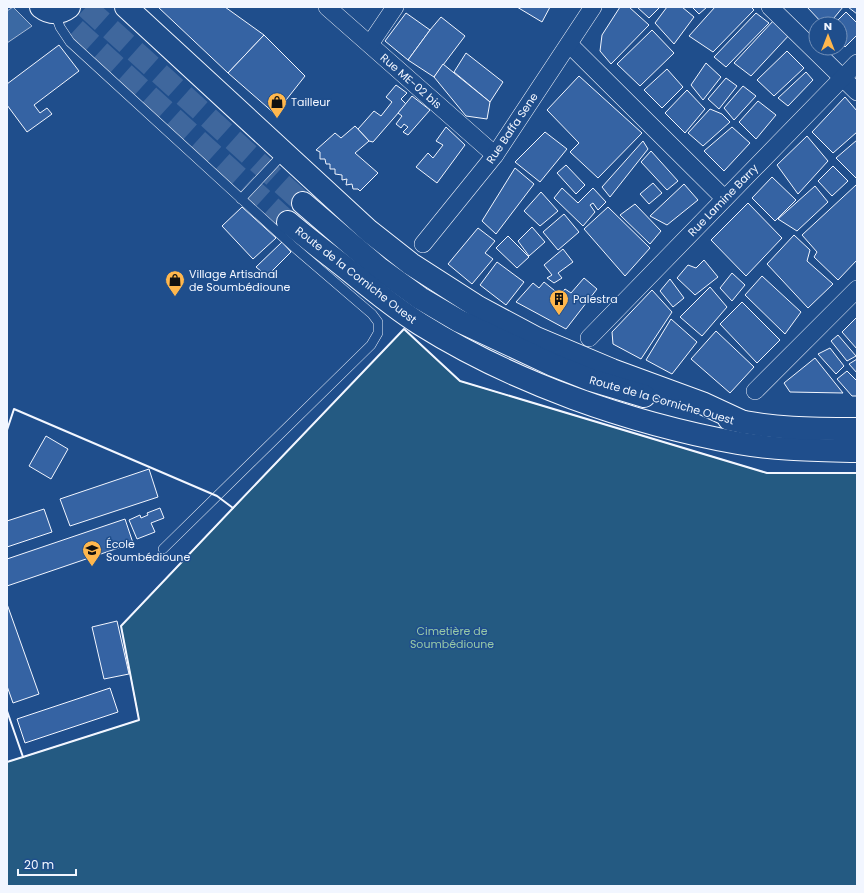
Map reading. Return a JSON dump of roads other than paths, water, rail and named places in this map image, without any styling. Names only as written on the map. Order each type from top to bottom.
[{"type":"highway","points":[[126,7],[375,236],[412,264],[478,307],[536,338],[612,370],[702,402],[742,422]]},
{"type":"highway","name":"Route de la Corniche Ouest","points":[[303,203],[380,269],[420,298],[459,321],[553,365],[591,380],[684,408],[742,422],[805,429],[857,429]]},
{"type":"highway","name":"Route de la Corniche Ouest","points":[[288,222],[387,301],[421,325],[520,377],[554,391],[609,410],[678,429],[738,443],[797,449],[857,451]]},
{"type":"street","name":"Rue ME-02 bis","points":[[327,7],[495,155]]},
{"type":"street","points":[[370,44],[395,7]]},
{"type":"street","name":"Rue Baffa Sene","points":[[423,244],[495,155],[593,7]]},
{"type":"street","points":[[770,7],[857,92]]},
{"type":"street","points":[[569,44],[724,198]]},
{"type":"street","name":"Rue Lamine Barry","points":[[589,338],[857,63]]},
{"type":"street","points":[[755,391],[857,289]]},
{"type":"lane","points":[[55,9],[60,27],[70,42],[295,248],[372,314],[378,322],[378,333],[371,345],[163,549]]},
{"type":"lane","points":[[241,199],[284,152]]},
{"type":"tunnel","points":[[51,7],[288,222]]},
{"type":"tunnel","points":[[86,7],[303,203]]},
{"type":"place","name":"Tailleur","points":[[277,119]]},
{"type":"place","name":"Village Artisanal de Soumbédioune","points":[[175,297]]},
{"type":"place","name":"Palestra","points":[[559,316]]},
{"type":"place","name":"École Soumbédioune","points":[[92,567]]},
{"type":"park label","name":"Cimetière de Soumbédioune","points":[[452,637]]}]
